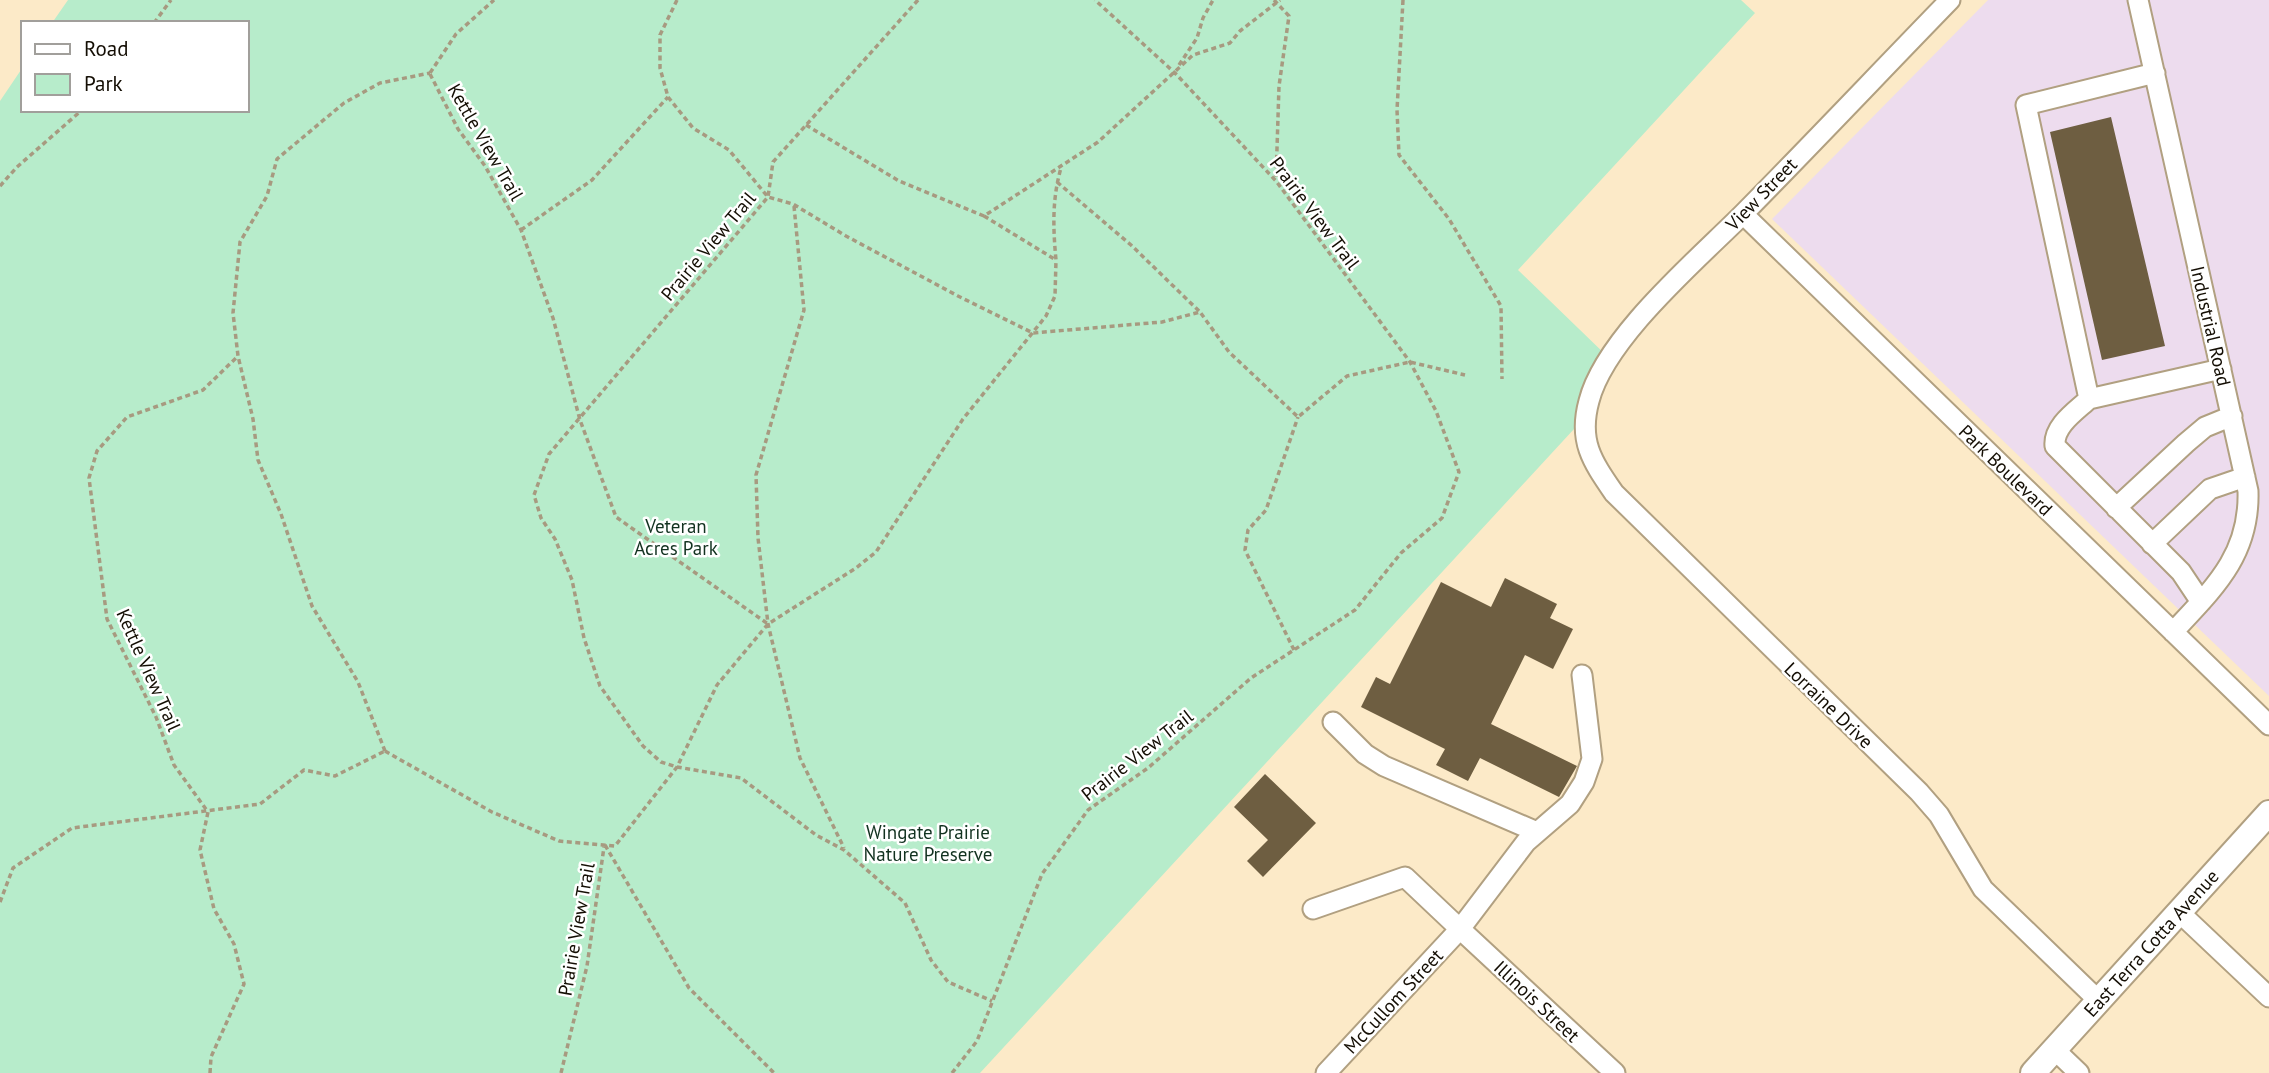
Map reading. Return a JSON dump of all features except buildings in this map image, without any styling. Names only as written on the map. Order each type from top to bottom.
[{"type":"main road","name":"East Terra Cotta Avenue","points":[[2034,1073],[2269,813]]},
{"type":"street","name":"View Street","points":[[1589,400],[1597,377],[1625,337],[1689,267],[1950,0]]},
{"type":"street","name":"Industrial Road","points":[[2138,0],[2232,416],[2249,506],[2244,539],[2236,556],[2201,602],[2173,632]]},
{"type":"street","points":[[2089,399],[2026,105],[2155,73]]},
{"type":"street","name":"Park Boulevard","points":[[1743,214],[2269,725]]},
{"type":"street","points":[[2201,602],[2181,572],[2055,446],[2060,426],[2089,399],[2221,369]]},
{"type":"street","name":"Lorraine Drive","points":[[1589,400],[1584,434],[1595,466],[1614,493],[1919,792],[1939,815],[1983,889],[2099,1001]]},
{"type":"street","points":[[2116,508],[2206,427],[2232,416]]},
{"type":"street","points":[[2152,544],[2210,489],[2245,477]]},
{"type":"street","name":"McCullom Street","points":[[1326,1073],[1460,929],[1526,842],[1570,804],[1584,782],[1592,759],[1582,675]]},
{"type":"street","points":[[1333,722],[1365,754],[1384,766],[1537,832]]},
{"type":"street","name":"Illinois Street","points":[[1313,909],[1405,877],[1615,1073]]},
{"type":"street","points":[[2179,912],[2269,997]]},
{"type":"street","points":[[2054,1050],[2079,1073]]},
{"type":"path","points":[[155,21],[171,0]]},
{"type":"path","points":[[430,73],[456,34],[494,0]]},
{"type":"path","points":[[677,0],[660,35],[660,68],[668,97],[693,128],[729,150],[768,197],[793,204],[846,236],[1033,332],[1163,322],[1200,312]]},
{"type":"path","name":"Prairie View Trail","points":[[580,419],[768,197],[773,162],[918,0]]},
{"type":"path","name":"Prairie View Trail","points":[[952,1073],[977,1041],[1042,874],[1088,810],[1148,768],[1251,678],[1355,610],[1401,553],[1442,518],[1459,472],[1436,411],[1410,362],[1276,181],[1175,73],[1095,0]]},
{"type":"path","points":[[1175,73],[1196,38],[1213,0]]},
{"type":"path","points":[[1403,0],[1397,110],[1399,155],[1449,219],[1501,306],[1502,379]]},
{"type":"path","points":[[984,216],[1098,142],[1193,55],[1230,43],[1240,31],[1277,1],[1289,16],[1279,86],[1276,181]]},
{"type":"path","name":"Kettle View Trail","points":[[208,811],[174,765],[156,717],[107,619],[89,478],[97,451],[127,417],[203,390],[237,356],[233,313],[240,242],[267,196],[276,159],[344,103],[380,83],[430,73],[458,129],[485,166],[521,230],[553,318],[580,419]]},
{"type":"path","points":[[521,230],[592,180],[668,97]]},
{"type":"path","points":[[0,186],[17,167],[80,112]]},
{"type":"path","points":[[806,125],[899,181],[984,216],[1056,260]]},
{"type":"path","name":"Prairie View Trail","points":[[561,1073],[587,966],[605,845],[615,846],[677,767],[717,685],[768,624],[856,568],[876,552],[962,419],[1046,316],[1055,296],[1056,260],[1052,221],[1062,166]]},
{"type":"path","points":[[1057,182],[1200,312],[1229,352],[1298,417]]},
{"type":"path","points":[[793,204],[804,310],[756,475],[758,538],[768,624],[800,758],[845,850]]},
{"type":"path","points":[[237,356],[253,419],[258,460],[281,514],[312,606],[358,682],[385,751],[492,812],[559,841],[605,845],[690,988],[774,1073]]},
{"type":"path","points":[[1294,650],[1245,550],[1248,530],[1265,510],[1298,417],[1347,376],[1410,362],[1465,375]]},
{"type":"path","points":[[768,624],[615,517],[580,419],[549,454],[534,495],[541,518],[555,539],[572,580],[584,638],[600,686],[643,746],[661,762],[741,778],[816,835],[845,850],[905,903],[931,960],[948,982],[992,1001]]},
{"type":"path","points":[[0,902],[13,868],[72,828],[260,804],[304,770],[335,776],[385,751]]},
{"type":"path","points":[[208,811],[200,850],[214,909],[234,944],[244,984],[211,1057],[210,1073]]},
{"type":"shaded area","points":[[1988,0],[2269,0],[2269,696],[1772,219]]},
{"type":"green space","name":"Veteran Acres Park","points":[[68,0],[1741,0],[1755,13],[1518,270],[1609,358],[1586,416],[980,1073],[0,1073],[0,101],[21,70],[21,112],[248,112],[248,21],[53,21]]},
{"type":"park label","name":"Wingate Prairie Nature Preserve","points":[[928,843]]}]
